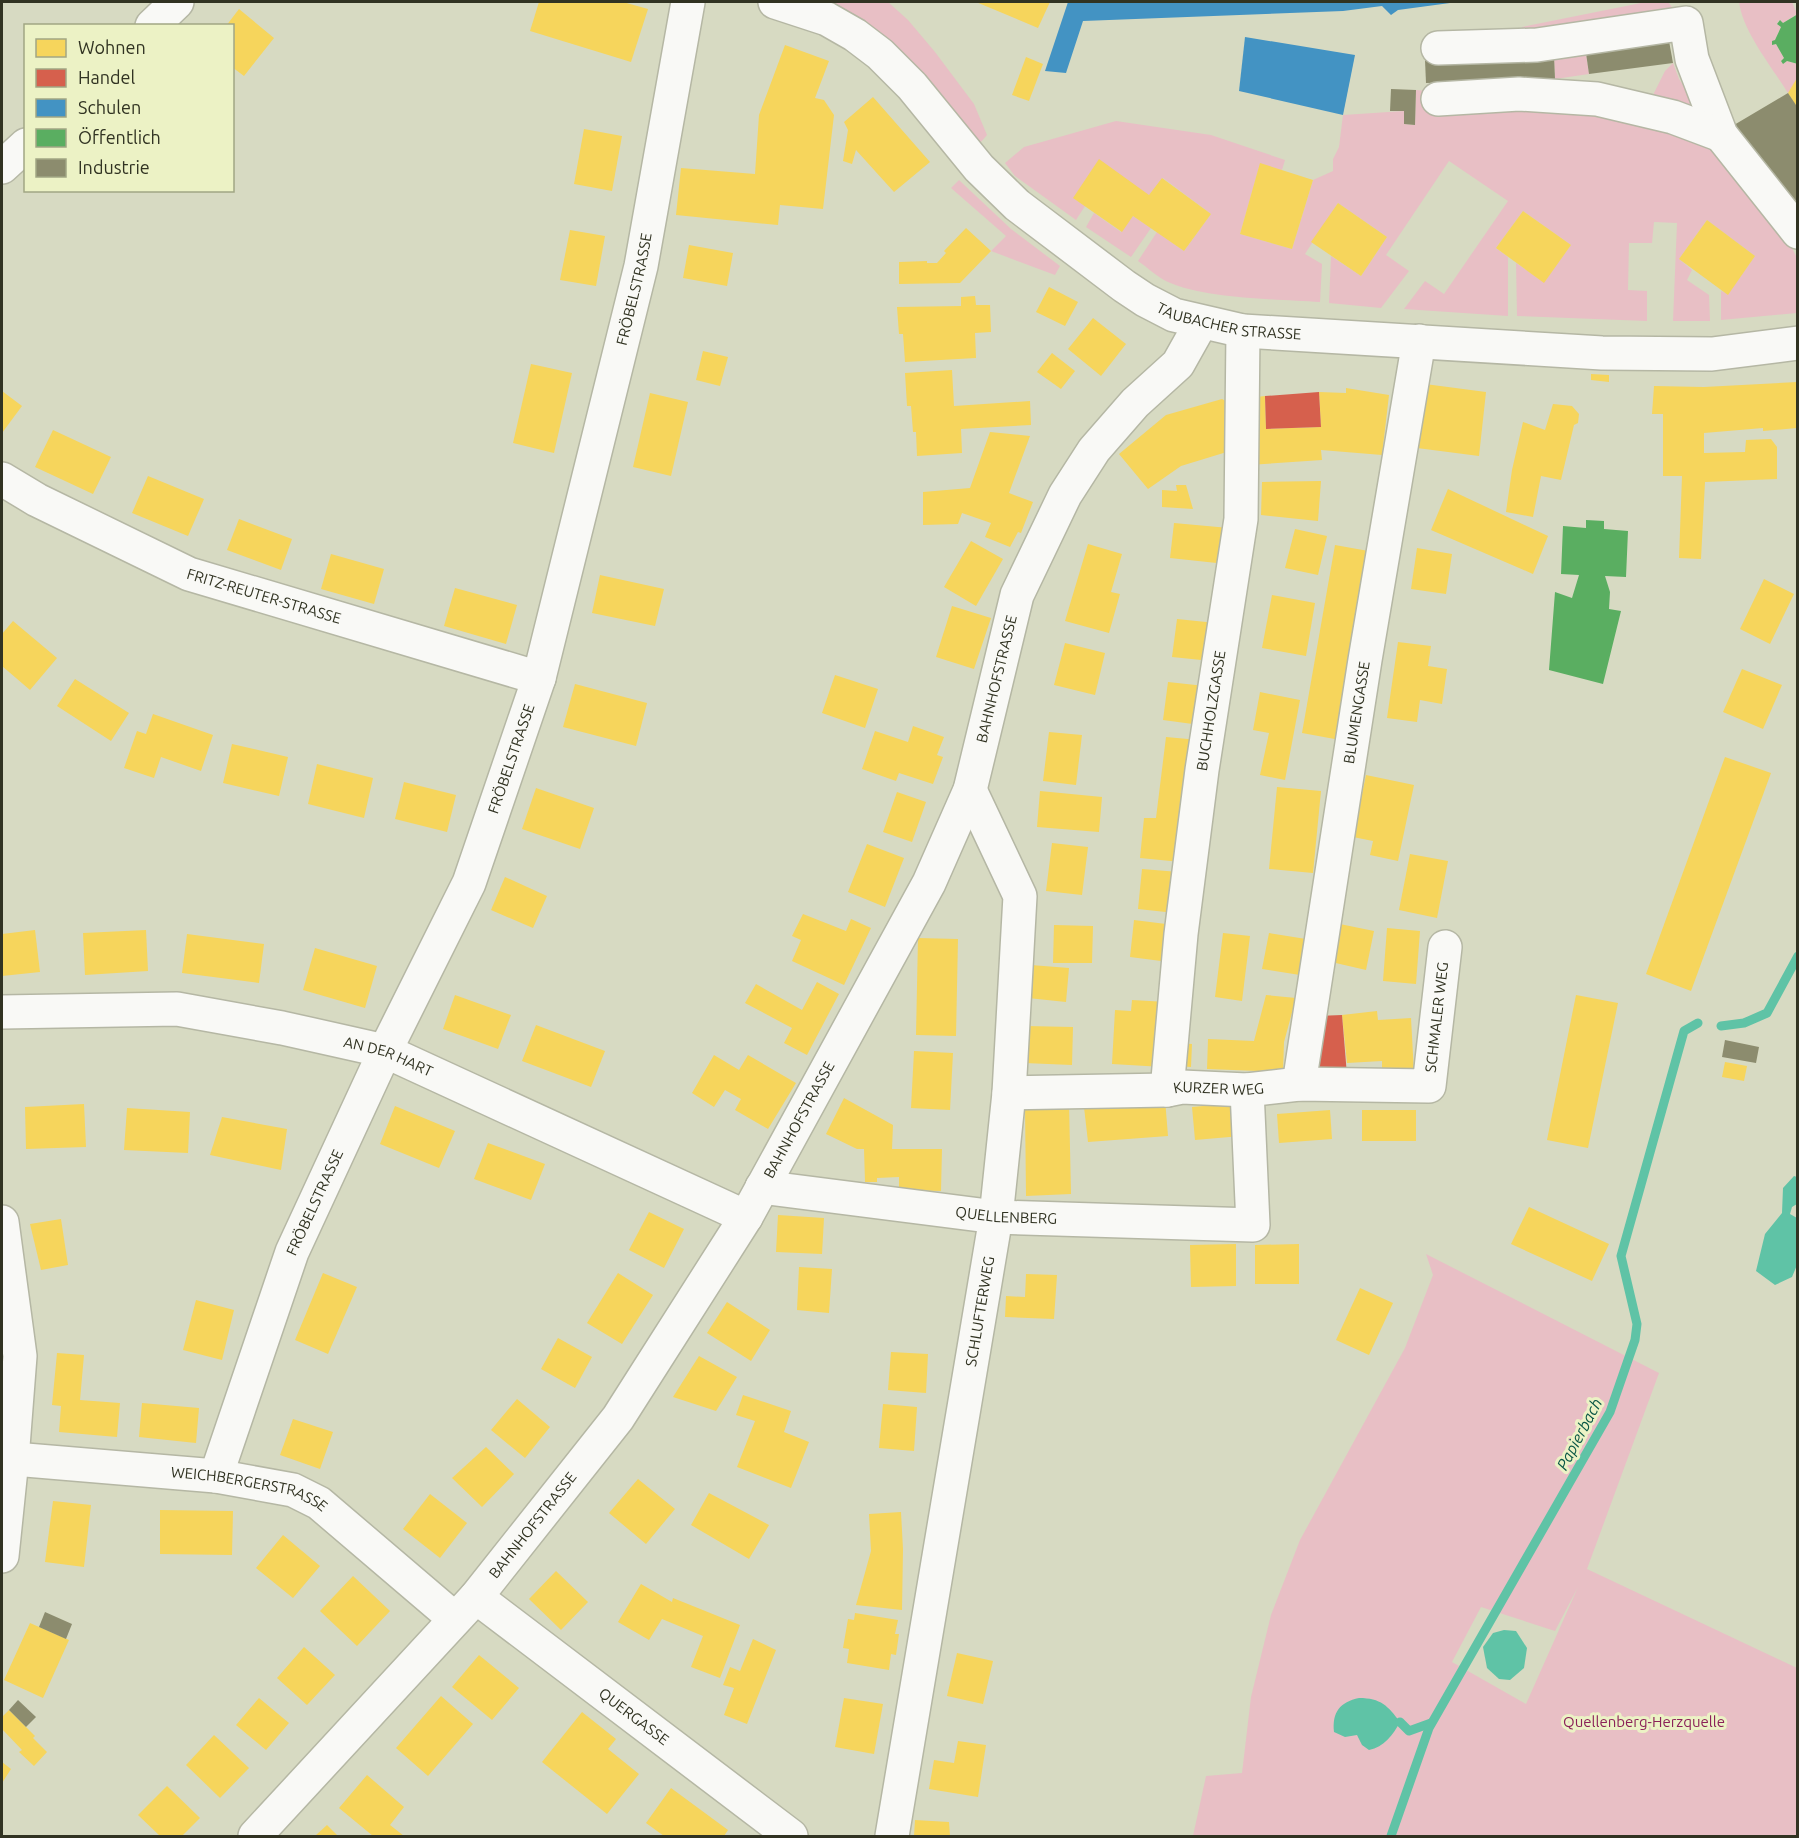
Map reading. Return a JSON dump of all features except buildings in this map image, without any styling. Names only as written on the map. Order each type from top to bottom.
[{"type":"street","points":[[154,24],[177,2]]},
{"type":"street","name":"FRÖBELSTRASSE","points":[[216,1476],[292,1252],[385,1051],[469,883],[539,678],[641,266],[688,2]]},
{"type":"street","name":"TAUBACHER STRASSE","points":[[775,2],[827,19],[855,35],[880,54],[912,86],[979,168],[1017,205],[1066,244],[1145,300],[1174,315],[1243,331],[1602,353],[1712,354],[1797,343]]},
{"type":"street","points":[[1438,48],[1536,45],[1686,23],[1692,59],[1721,135],[1797,232]]},
{"type":"street","points":[[1438,99],[1519,94],[1597,99],[1673,117],[1721,135]]},
{"type":"street","points":[[2,168],[24,147]]},
{"type":"street","name":"BAHNHOFSTRASSE","points":[[255,1836],[466,1608],[618,1418],[746,1217],[929,883],[970,790],[1017,595],[1065,495],[1094,450],[1135,404],[1178,364],[1201,323]]},
{"type":"street","name":"BUCHHOLZGASSE","points":[[1167,1090],[1181,934],[1202,770],[1241,519],[1243,331]]},
{"type":"street","name":"BLUMENGASSE","points":[[1299,1084],[1365,660],[1419,341]]},
{"type":"street","name":"FRITZ-REUTER-STRASSE","points":[[2,478],[37,500],[189,574],[539,678]]},
{"type":"street","name":"SCHLUFTERWEG","points":[[892,1836],[996,1217],[1009,1093],[1020,896],[970,790]]},
{"type":"street","name":"SCHMALER WEG","points":[[1429,1086],[1445,947]]},
{"type":"street","name":"AN DER HART","points":[[2,1012],[177,1009],[282,1028],[385,1051],[746,1217]]},
{"type":"street","name":"KURZER WEG","points":[[1009,1093],[1182,1088],[1247,1090],[1299,1084],[1429,1086]]},
{"type":"street","name":"QUELLENBERG","points":[[762,1187],[996,1217],[1252,1225],[1247,1090]]},
{"type":"street","points":[[2,1222],[20,1356],[7,1458],[2,1556]]},
{"type":"street","name":"WEICHBERGERSTRASSE","points":[[7,1458],[216,1476],[293,1490],[319,1503],[466,1608]]},
{"type":"street","name":"QUERGASSE","points":[[466,1608],[791,1836]]},
{"type":"green space","points":[[825,2],[888,2],[908,20],[935,52],[974,104],[987,135],[980,143]]},
{"type":"green space","points":[[1646,2],[1668,2],[1675,11],[1523,33],[1522,27]]},
{"type":"green space","points":[[1739,2],[1792,2],[1797,14],[1783,23],[1779,20],[1777,24],[1781,27],[1772,42],[1772,45],[1776,44],[1784,58],[1781,61],[1783,64],[1787,61],[1797,64],[1797,79],[1788,93],[1752,37]]},
{"type":"green space","points":[[1586,53],[1589,74],[1555,79],[1554,56]]},
{"type":"green space","points":[[1673,63],[1679,79],[1703,116],[1650,101],[1665,71]]},
{"type":"green space","points":[[1416,90],[1573,104],[1713,142],[1791,246],[1797,258],[1797,313],[1721,320],[1721,291],[1728,294],[1755,256],[1707,220],[1679,259],[1692,270],[1687,280],[1709,295],[1710,321],[1673,321],[1677,223],[1654,222],[1652,243],[1629,243],[1628,290],[1647,291],[1647,321],[1517,316],[1516,263],[1544,282],[1571,245],[1523,211],[1496,248],[1508,257],[1508,316],[1404,309],[1425,281],[1444,294],[1508,201],[1449,161],[1386,255],[1409,271],[1381,308],[1329,303],[1331,256],[1361,276],[1387,237],[1338,203],[1305,254],[1322,264],[1320,302],[1202,292],[1168,282],[1138,261],[1157,232],[1184,251],[1211,214],[1163,178],[1149,195],[1074,198],[1085,206],[1076,220],[1015,176],[1005,163],[1024,147],[1116,121],[1211,135],[1285,160],[1282,170],[1260,164],[1240,234],[1292,249],[1313,180],[1333,171],[1333,159],[1339,147],[1343,115],[1404,111],[1404,124],[1415,125]]},
{"type":"green space","points":[[959,180],[1011,229],[1060,266],[1055,275],[991,251],[1006,236],[951,188]]},
{"type":"green space","points":[[1094,213],[1121,232],[1133,216],[1151,228],[1131,257],[1086,227]]},
{"type":"green space","name":"Quellenberg-Herzquelle","points":[[1426,1254],[1659,1373],[1587,1569],[1797,1668],[1797,1836],[1193,1836],[1206,1776],[1242,1773],[1251,1697],[1271,1615],[1300,1540],[1405,1348],[1433,1275]],"holes":[[[1578,1587],[1526,1704],[1452,1662],[1481,1607],[1555,1631]]]},
{"type":"water","points":[[1794,1176],[1797,1177],[1797,1204],[1792,1207],[1790,1214],[1797,1218],[1797,1265],[1792,1277],[1775,1285],[1756,1271],[1765,1234],[1782,1213],[1783,1188]]},
{"type":"water","points":[[1504,1630],[1516,1631],[1527,1648],[1524,1668],[1510,1680],[1499,1679],[1487,1668],[1483,1647],[1493,1633]]},
{"type":"water","points":[[1359,1698],[1378,1701],[1400,1722],[1388,1740],[1369,1750],[1362,1745],[1357,1735],[1345,1737],[1334,1732],[1334,1719],[1339,1709],[1347,1702]]},
{"type":"waterway","name":"Papierbach","points":[[1721,1026],[1744,1023],[1767,1013],[1798,956]]},
{"type":"waterway","name":"Papierbach","points":[[1391,1836],[1429,1728],[1610,1412],[1635,1340],[1637,1324],[1621,1256],[1684,1031],[1698,1023]]},
{"type":"waterway","points":[[1400,1722],[1409,1731],[1431,1723]]}]
